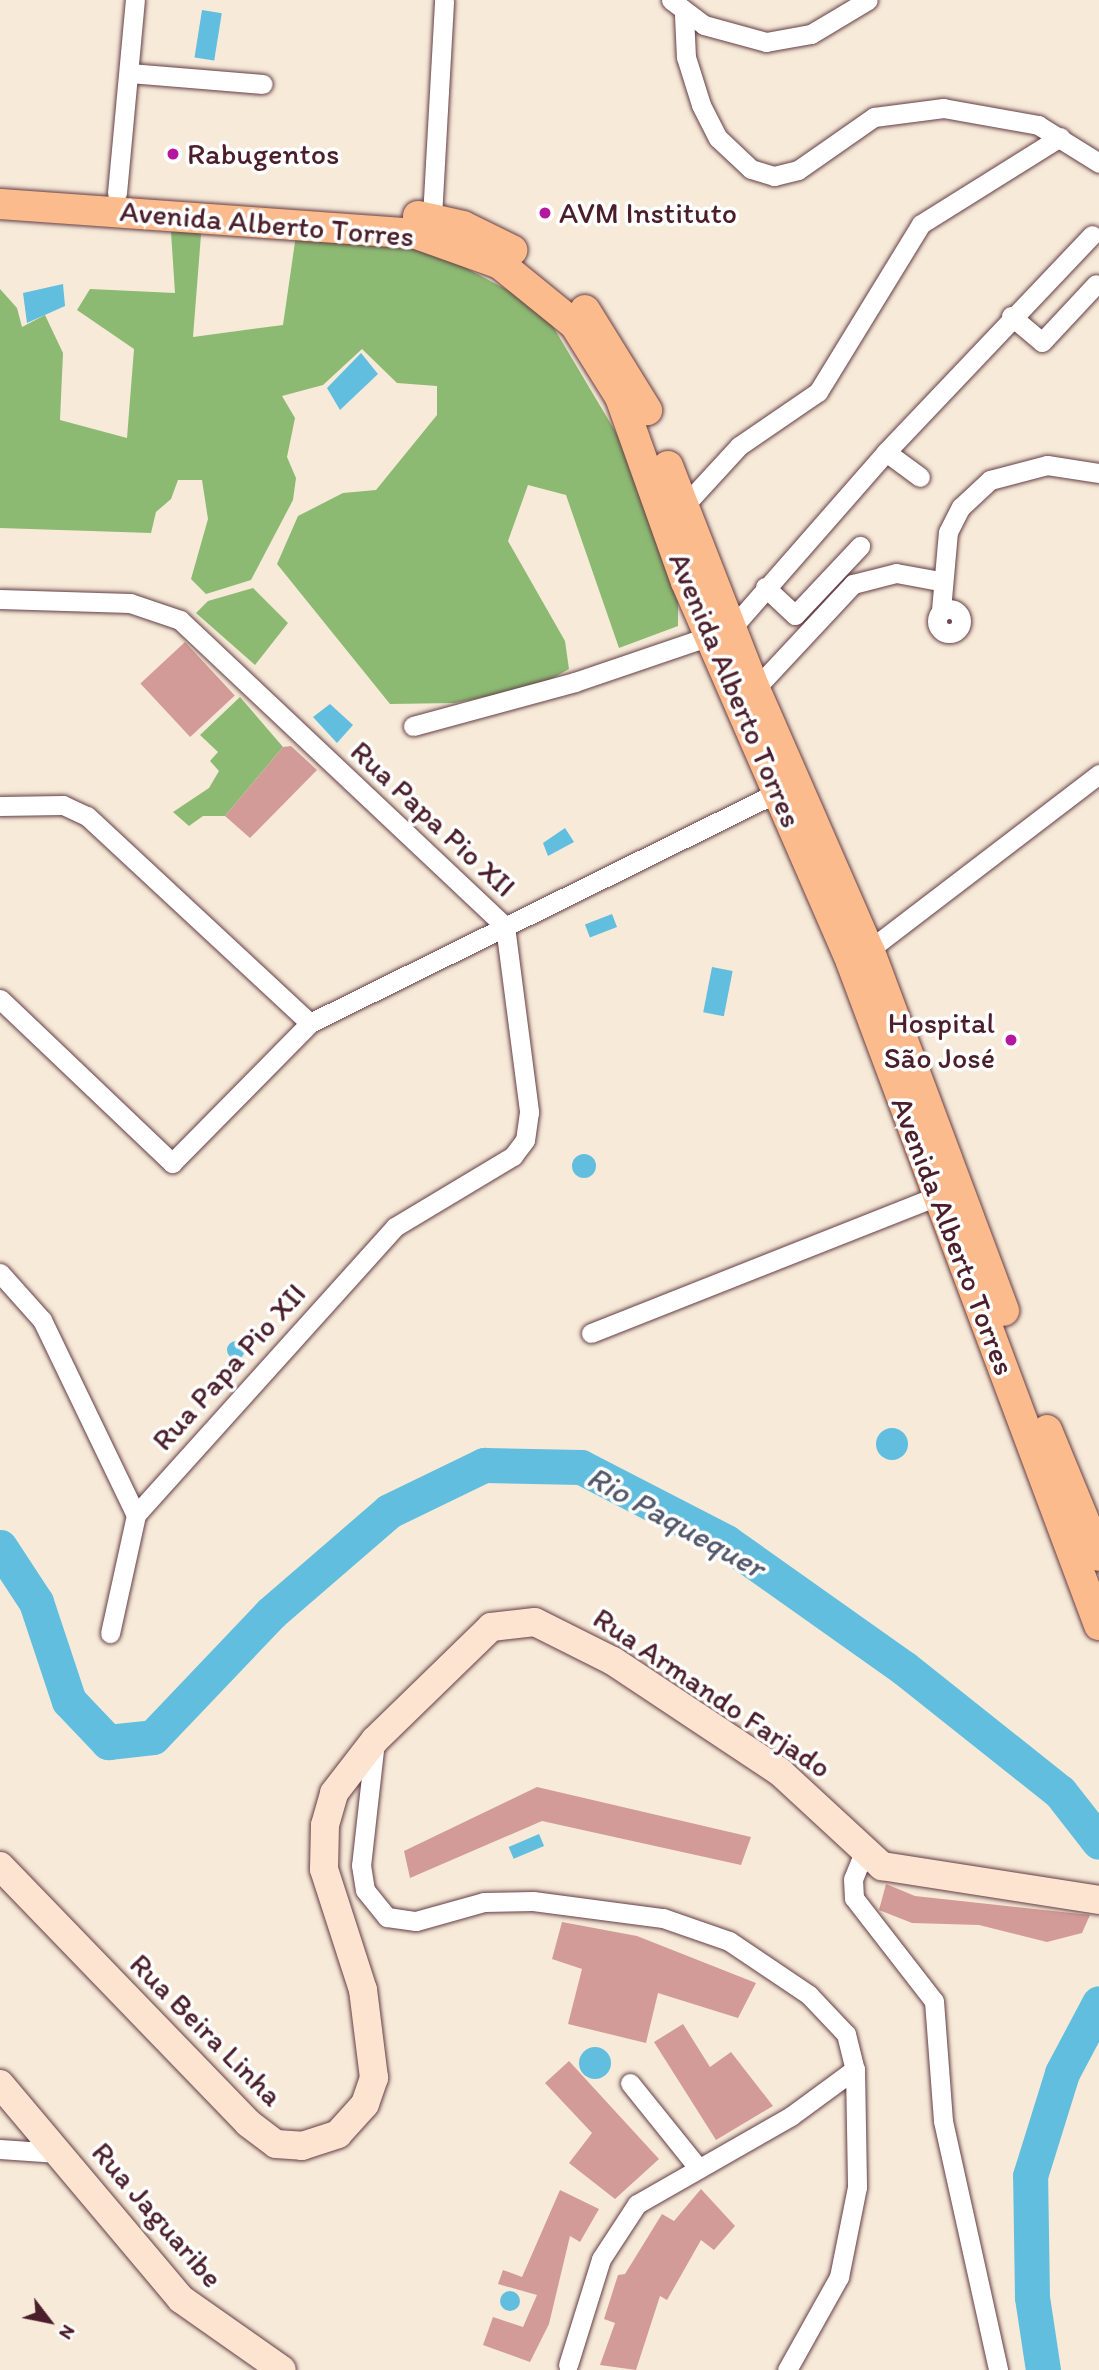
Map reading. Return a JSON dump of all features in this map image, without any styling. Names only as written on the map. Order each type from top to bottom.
[{"type":"main road","name":"Avenida Alberto Torres","points":[[0,185],[432,217],[499,243],[559,281],[581,304],[634,382],[683,507],[720,632],[776,793],[861,957],[939,1195],[1099,1625]]},
{"type":"main road","name":"Avenida Alberto Torres","points":[[0,204],[416,234],[500,264],[575,325],[620,397],[720,632],[755,689],[1099,1556]]},
{"type":"street","points":[[117,193],[135,0]]},
{"type":"street","points":[[432,217],[444,0]]},
{"type":"street","points":[[671,0],[684,15],[766,42],[811,34],[869,0]]},
{"type":"street","points":[[684,15],[686,57],[701,105],[718,138],[751,169],[774,176],[798,170],[874,117],[911,110],[990,113],[1060,137],[1099,163]]},
{"type":"street","points":[[130,73],[263,84]]},
{"type":"street","points":[[683,507],[739,446],[818,392],[921,223],[1060,137]]},
{"type":"street","points":[[413,726],[575,682],[720,632],[765,587],[1011,316],[1092,235]]},
{"type":"street","points":[[1011,316],[1042,342],[1096,284]]},
{"type":"street","points":[[886,452],[920,477]]},
{"type":"street","points":[[941,610],[940,581],[948,532],[961,507],[990,480],[1046,465],[1099,473]]},
{"type":"street","points":[[765,587],[795,615],[860,546]]},
{"type":"street","points":[[755,689],[853,584],[896,573],[940,581]]},
{"type":"street","name":"Rua Papa Pio XII","points":[[0,598],[130,603],[180,620],[505,926],[529,1112],[525,1140],[513,1156],[395,1227],[136,1515],[110,1633]]},
{"type":"street","points":[[861,957],[1099,774]]},
{"type":"street","points":[[0,999],[172,1163],[310,1023],[776,793]]},
{"type":"street","points":[[0,806],[63,805],[87,816],[310,1023]]},
{"type":"street","points":[[592,1333],[939,1195]]},
{"type":"street","points":[[0,1273],[41,1320],[136,1515]]},
{"type":"street","name":"Rua Armando Farjado","points":[[374,2078],[362,1990],[324,1869],[325,1825],[334,1793],[375,1740],[491,1627],[534,1622],[614,1661],[780,1772],[864,1852],[907,1875],[1088,1899]]},
{"type":"street","points":[[375,1740],[361,1865],[365,1890],[387,1917],[416,1921],[484,1902],[533,1901],[663,1919],[729,1941],[808,1995],[846,2034],[855,2070],[857,2187],[842,2265],[787,2370]]},
{"type":"street","points":[[864,1852],[853,1879],[854,1898],[934,2001],[943,2121],[998,2370]]},
{"type":"street","name":"Rua Beira Linha","points":[[0,1866],[276,2144],[302,2146],[338,2134],[365,2104],[374,2078]]},
{"type":"street","points":[[568,2365],[589,2290],[618,2229],[637,2204],[696,2165],[791,2116],[855,2070]]},
{"type":"street","points":[[630,2083],[696,2165]]},
{"type":"street","name":"Rua Jaguaribe","points":[[0,2084],[181,2299],[282,2370]]},
{"type":"street","points":[[0,2149],[58,2153]]},
{"type":"green space","points":[[202,222],[193,337],[283,325],[296,235],[424,246],[542,308],[627,451],[678,582],[678,626],[619,648],[566,495],[528,485],[508,541],[565,641],[569,669],[539,686],[455,703],[390,704],[277,564],[298,516],[343,493],[376,490],[437,415],[437,386],[397,383],[362,349],[323,385],[282,396],[295,418],[287,457],[296,478],[293,500],[251,580],[206,594],[191,579],[208,519],[202,480],[178,480],[171,499],[156,512],[151,533],[0,528],[0,289],[17,308],[22,327],[45,315],[63,353],[60,420],[127,438],[134,349],[77,310],[90,289],[175,293],[171,232]]},
{"type":"green space","points":[[253,588],[288,623],[255,665],[196,613],[208,601]]},
{"type":"green space","points":[[240,697],[283,747],[225,816],[203,816],[189,826],[173,812],[209,788],[219,771],[210,761],[218,752],[200,735]]},
{"type":"water","points":[[202,10],[222,13],[214,61],[194,57]]},
{"type":"water","points":[[63,284],[65,306],[27,323],[23,293]]},
{"type":"water","points":[[361,353],[378,374],[340,410],[327,388]]},
{"type":"water","points":[[330,704],[353,725],[337,743],[313,717]]},
{"type":"water","points":[[565,828],[574,842],[548,856],[543,843]]},
{"type":"water","points":[[612,914],[617,927],[590,937],[585,924]]},
{"type":"water","points":[[712,967],[733,971],[724,1016],[703,1012]]},
{"type":"water","points":[[584,1154],[593,1157],[596,1166],[593,1175],[584,1178],[575,1175],[572,1166],[575,1157]]},
{"type":"water","points":[[236,1341],[242,1344],[245,1350],[242,1356],[236,1359],[230,1356],[227,1350],[230,1344]]},
{"type":"water","points":[[892,1428],[903,1433],[908,1444],[903,1455],[892,1460],[881,1455],[876,1444],[881,1433]]},
{"type":"water","points":[[539,1834],[544,1846],[514,1859],[509,1847]]},
{"type":"water","points":[[595,2047],[606,2052],[611,2063],[606,2074],[595,2079],[584,2074],[579,2063],[584,2052]]},
{"type":"water","points":[[510,2291],[517,2294],[520,2301],[517,2308],[510,2311],[503,2308],[500,2301],[503,2294]]},
{"type":"building","points":[[185,642],[235,695],[190,737],[140,684]]},
{"type":"building","points":[[291,746],[317,770],[250,838],[225,816],[283,747]]},
{"type":"building","points":[[537,1787],[751,1837],[741,1865],[542,1821],[410,1878],[404,1851]]},
{"type":"building","points":[[886,1884],[915,1896],[1090,1915],[1082,1933],[1047,1942],[979,1925],[912,1923],[879,1910]]},
{"type":"building","points":[[562,1922],[637,1936],[756,1983],[738,2018],[658,1993],[646,2043],[568,2024],[582,1969],[552,1959]]},
{"type":"building","points":[[683,2024],[710,2067],[731,2052],[773,2106],[716,2140],[654,2042]]},
{"type":"building","points":[[569,2061],[659,2159],[615,2199],[569,2163],[592,2133],[545,2083]]},
{"type":"building","points":[[701,2189],[735,2226],[714,2250],[701,2240],[667,2300],[660,2296],[636,2370],[600,2365],[615,2323],[604,2319],[618,2275],[625,2274],[662,2214],[674,2221]]},
{"type":"building","points":[[560,2190],[599,2209],[580,2242],[570,2236],[549,2324],[530,2362],[483,2345],[493,2317],[523,2327],[537,2295],[498,2284],[503,2270],[522,2277]]},
{"type":"waterway","name":"Rio Paquequer","points":[[0,1547],[36,1602],[69,1701],[108,1742],[153,1737],[271,1613],[389,1511],[484,1465],[581,1467],[726,1542],[904,1668],[1060,1792],[1099,1842]]},
{"type":"waterway","name":"Rio Paquequer","points":[[1043,2370],[1032,2297],[1030,2176],[1062,2073],[1099,2003]]},
{"type":"place","name":"Rabugentos","points":[[173,154]]},
{"type":"place","name":"AVM Instituto","points":[[545,213]]},
{"type":"place","name":"Hospital São José","points":[[1011,1040]]}]
